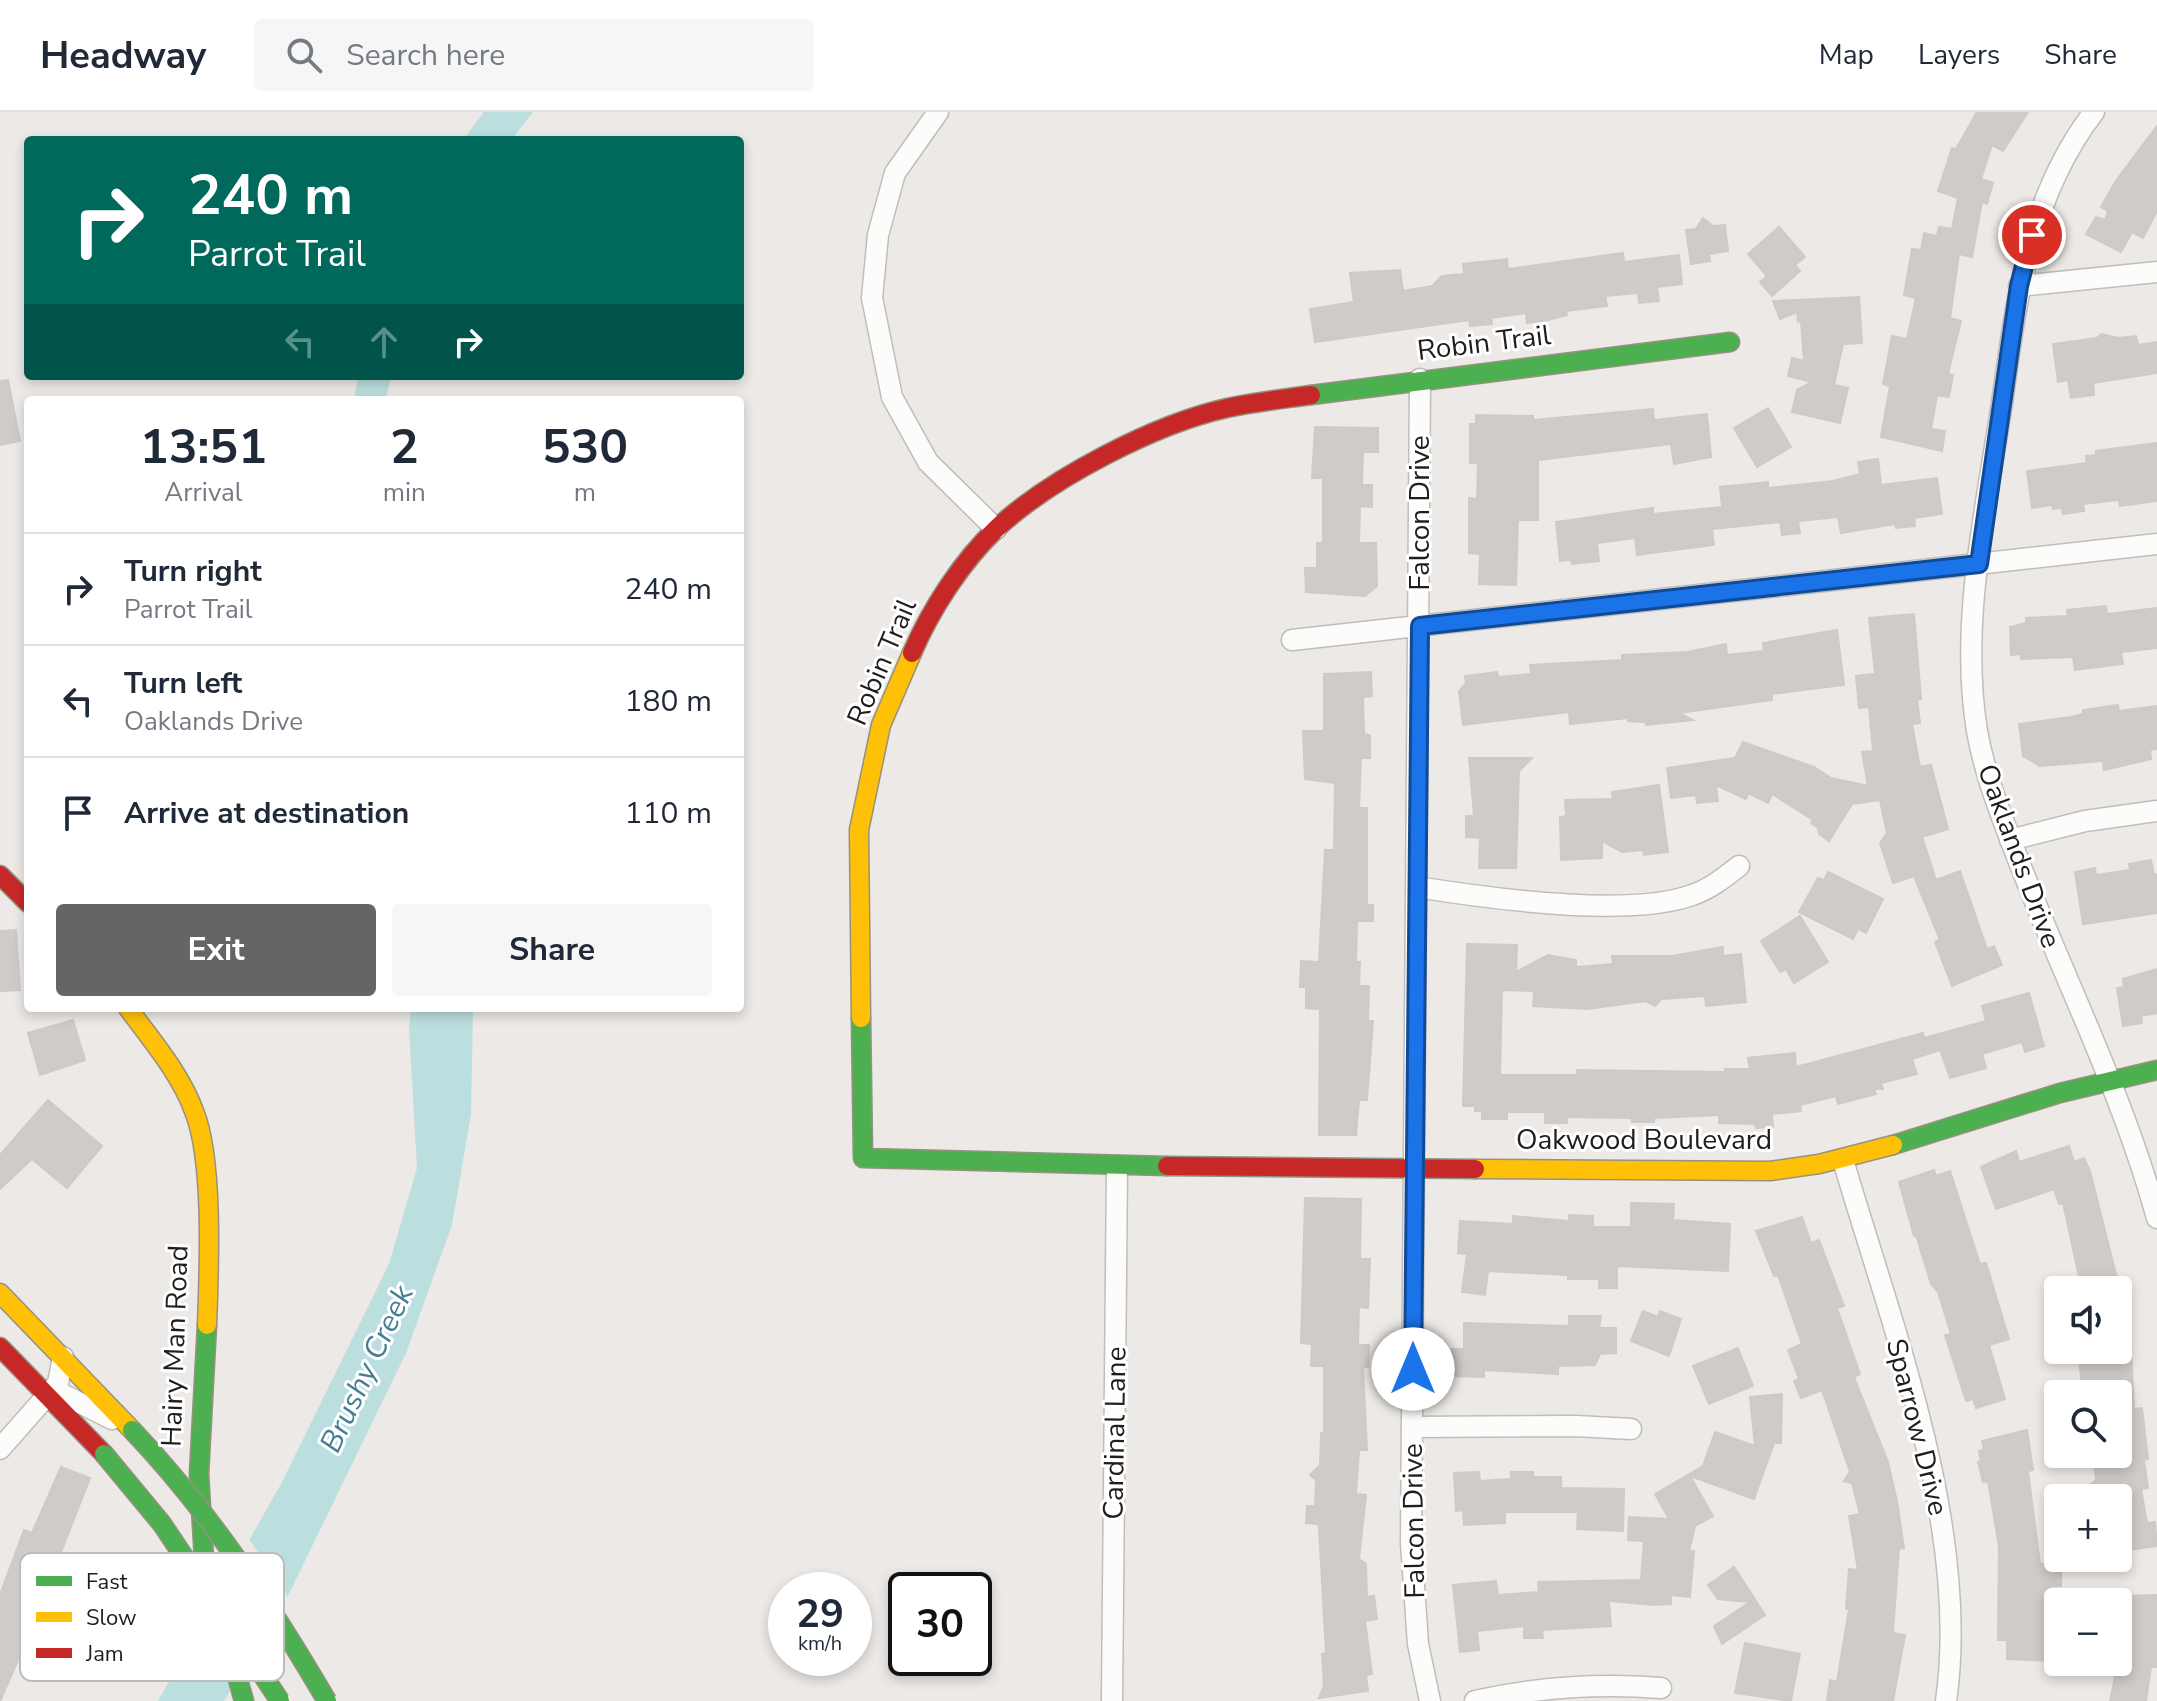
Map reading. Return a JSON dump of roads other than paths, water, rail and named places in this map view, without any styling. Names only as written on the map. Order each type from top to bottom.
[{"type":"street","points":[[938,112],[895,173],[878,235],[872,298],[892,397],[928,462],[996,529]]},
{"type":"street","name":"Oaklands Drive","points":[[2094,112],[2074,138],[2043,202],[2019,286],[1979,564],[1972,657],[1977,731],[1995,803],[2030,895],[2125,1112],[2157,1218]]},
{"type":"street","points":[[2019,286],[2157,272]]},
{"type":"street","name":"Robin Trail","points":[[1117,1166],[863,1158],[859,830],[877,740],[930,611],[996,529],[1049,489],[1149,434],[1226,408],[1420,379],[1730,342]]},
{"type":"street","name":"Falcon Drive","points":[[1420,379],[1412,1427],[1415,1612],[1430,1701]]},
{"type":"street","points":[[1292,640],[2157,544]]},
{"type":"street","points":[[2010,840],[2085,821],[2157,811]]},
{"type":"street","points":[[1417,887],[1564,903],[1652,904],[1692,895],[1739,866]]},
{"type":"street","points":[[0,875],[24,899]]},
{"type":"street","name":"Hairy Man Road","points":[[131,1012],[173,1070],[195,1112],[204,1153],[209,1276],[199,1446],[204,1553]]},
{"type":"street","name":"Oakwood Boulevard","points":[[1117,1166],[1770,1171],[1843,1160],[2109,1078],[2157,1070]]},
{"type":"street","name":"Sparrow Drive","points":[[1843,1160],[1916,1411],[1935,1491],[1944,1546],[1950,1637],[1946,1701]]},
{"type":"street","name":"Cardinal Lane","points":[[1112,1701],[1117,1166]]},
{"type":"street","points":[[0,1293],[179,1478],[235,1553]]},
{"type":"street","points":[[0,1347],[104,1454],[162,1524],[181,1553]]},
{"type":"street","points":[[0,1449],[58,1383],[63,1357]]},
{"type":"street","points":[[46,1396],[62,1394],[132,1430]]},
{"type":"street","points":[[1412,1427],[1631,1429]]},
{"type":"street","points":[[284,1632],[327,1701]]},
{"type":"street","name":"Hairy Man Road","points":[[238,1681],[244,1701]]},
{"type":"street","points":[[267,1681],[280,1701]]},
{"type":"street","points":[[1475,1701],[1530,1688],[1567,1685],[1661,1688]]},
{"type":"water","points":[[484,112],[533,112],[514,136],[466,136]]},
{"type":"water","points":[[357,380],[390,380],[387,396],[355,396]]},
{"type":"water","name":"Brushy Creek","points":[[411,1012],[473,1012],[471,1114],[452,1225],[406,1353],[284,1604],[284,1553],[242,1553],[281,1484],[389,1264],[417,1168]]},
{"type":"water","points":[[169,1681],[236,1681],[224,1701],[158,1701]]}]
